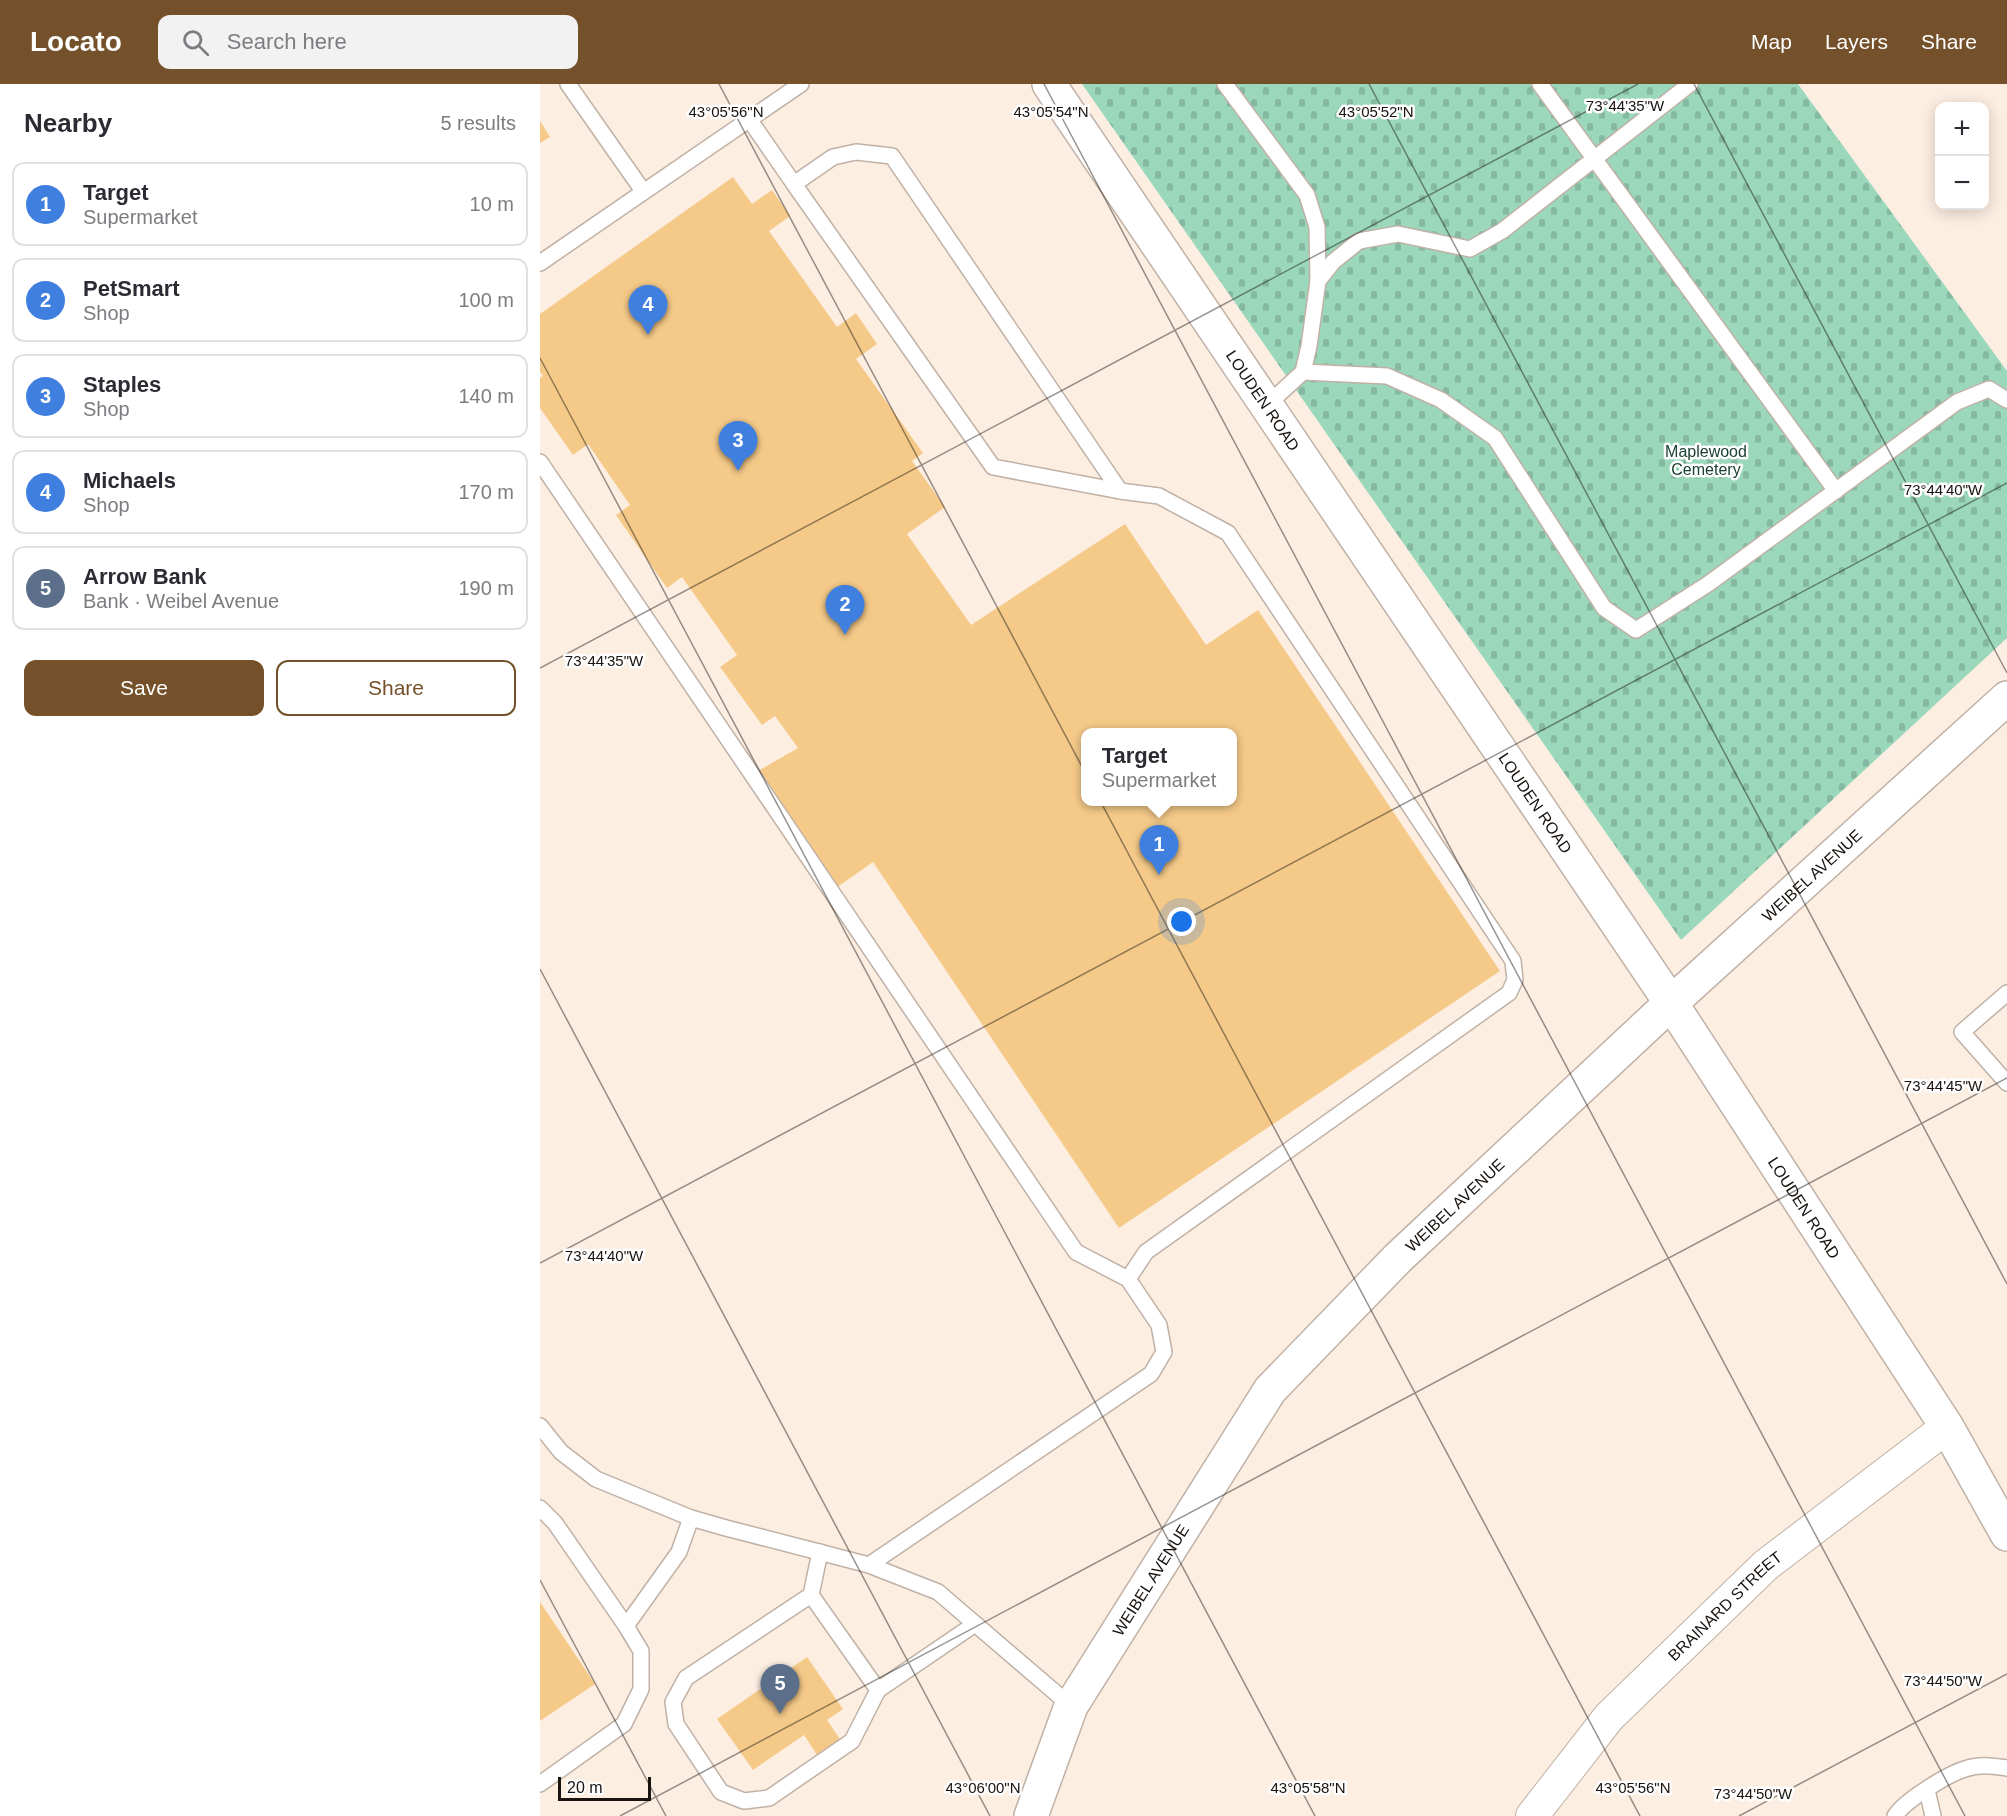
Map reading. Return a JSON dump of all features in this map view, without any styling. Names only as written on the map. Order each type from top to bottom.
[{"type":"street","name":"LOUDEN ROAD","points":[[1049,84],[1671,1004],[1947,1427],[2007,1534]]},
{"type":"street","name":"WEIBEL AVENUE","points":[[1031,1816],[1071,1706],[1270,1390],[1398,1258],[1671,1004],[2007,698]]},
{"type":"street","name":"BRAINARD STREET","points":[[1532,1816],[1609,1717],[1766,1565],[1947,1427]]},
{"type":"lane","points":[[567,84],[643,191]]},
{"type":"lane","points":[[540,262],[801,84]]},
{"type":"lane","points":[[1225,84],[1307,195],[1317,227],[1318,281],[1309,346],[1302,372],[1267,405]]},
{"type":"lane","points":[[1540,84],[1836,491]]},
{"type":"lane","points":[[1318,281],[1333,262],[1359,242],[1398,234],[1470,249],[1502,231],[1690,84]]},
{"type":"lane","points":[[750,119],[993,467],[1120,491],[1160,496],[1228,533],[1513,961],[1515,980],[1509,993],[1146,1252],[1128,1279]]},
{"type":"lane","points":[[794,184],[833,157],[856,152],[892,156],[1120,491]]},
{"type":"lane","points":[[1302,372],[1387,376],[1441,400],[1495,438],[1604,608],[1636,630],[1708,584],[1957,402],[1989,389],[2007,400]]},
{"type":"lane","points":[[540,462],[1076,1252],[1128,1279],[1160,1325],[1164,1352],[1151,1374],[869,1565]]},
{"type":"lane","points":[[2007,993],[1962,1032],[2007,1083]]},
{"type":"lane","points":[[540,1425],[561,1452],[596,1479],[692,1518],[869,1565],[938,1592],[1071,1706]]},
{"type":"lane","points":[[540,1508],[555,1523],[641,1651],[641,1689],[624,1724],[540,1784]]},
{"type":"lane","points":[[626,1626],[680,1552],[692,1518]]},
{"type":"lane","points":[[820,1552],[811,1595],[686,1678],[674,1702],[676,1724],[721,1792],[744,1801],[769,1798],[852,1741],[878,1689],[975,1624]]},
{"type":"lane","points":[[811,1595],[878,1689]]},
{"type":"lane","points":[[1895,1816],[1899,1809],[1964,1769],[1987,1765],[2007,1768]]},
{"type":"lane","points":[[1926,1816],[1927,1790]]},
{"type":"lane","points":[[1927,1790],[1933,1816]]},
{"type":"green space","name":"Maplewood Cemetery","points":[[1082,84],[1798,84],[2007,371],[2007,638],[1681,940]]},
{"type":"building","points":[[540,121],[550,137],[540,143]]},
{"type":"building","points":[[733,177],[752,204],[772,190],[790,216],[769,231],[837,327],[856,313],[877,344],[856,359],[923,453],[912,461],[945,507],[907,534],[971,625],[1125,524],[1206,645],[1258,610],[1500,971],[1119,1228],[873,862],[836,888],[758,771],[798,748],[775,716],[762,725],[720,667],[737,655],[682,577],[667,588],[616,515],[630,505],[588,444],[573,455],[540,408],[540,378],[543,376],[540,372],[540,314]]},
{"type":"building","points":[[540,1602],[595,1684],[540,1721]]},
{"type":"building","points":[[807,1657],[843,1709],[827,1720],[840,1739],[817,1755],[804,1735],[753,1770],[717,1719]]},
{"type":"place","name":"Michaels","points":[[648,335]]},
{"type":"place","name":"Staples","points":[[738,471]]},
{"type":"place","name":"PetSmart","points":[[845,635]]},
{"type":"place","name":"Target","points":[[1159,875]]},
{"type":"place","name":"Arrow Bank","points":[[780,1714]]}]
